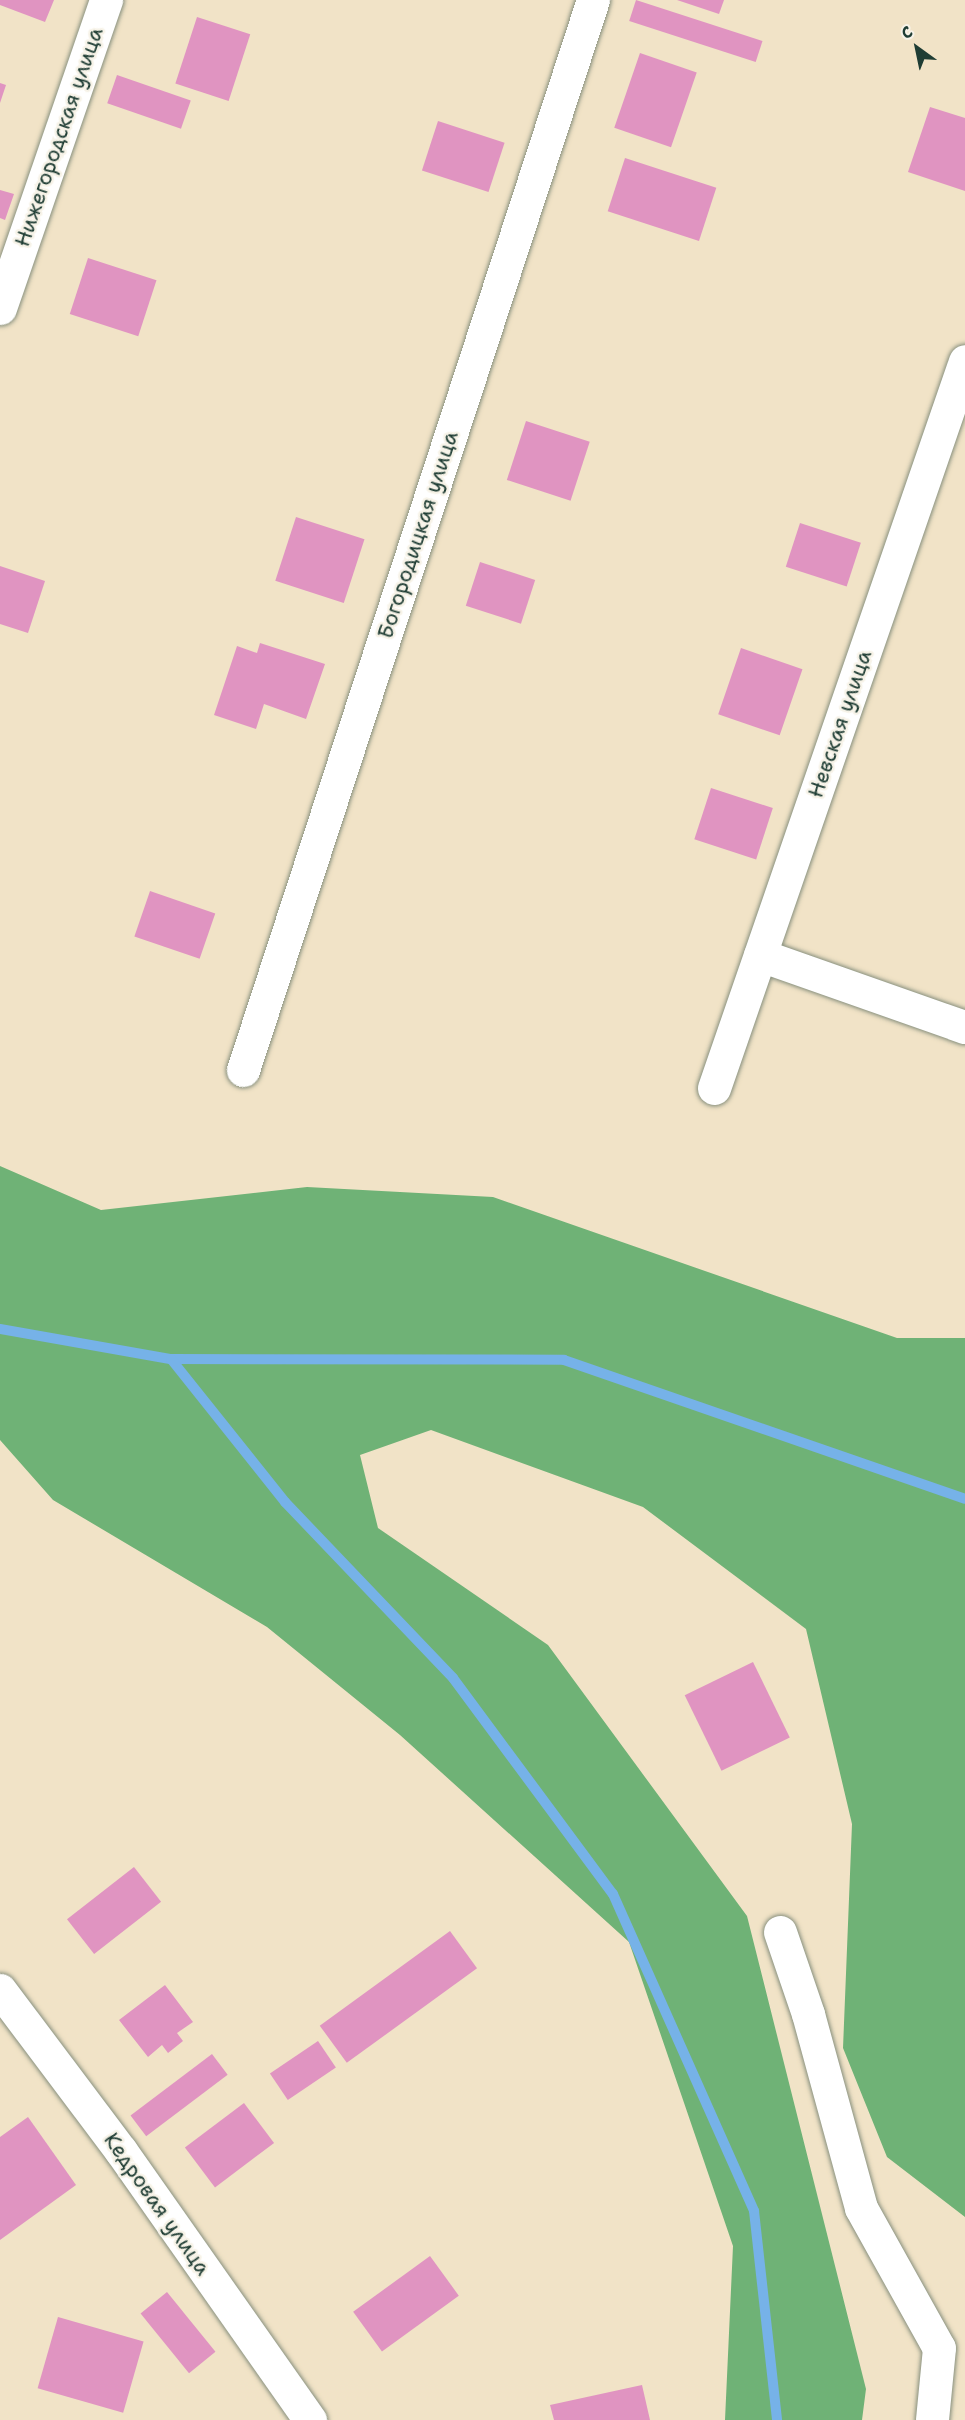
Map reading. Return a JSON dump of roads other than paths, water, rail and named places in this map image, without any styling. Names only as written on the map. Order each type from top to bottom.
[{"type":"street","name":"Нижегородская улица","points":[[0,308],[106,0]]},
{"type":"street","name":"Богородицкая улица","points":[[243,1070],[593,0]]},
{"type":"street","name":"Невская улица","points":[[714,1088],[965,360]]},
{"type":"street","points":[[760,955],[965,1027]]},
{"type":"street","points":[[780,1932],[808,2014],[861,2208],[939,2348],[932,2420]]},
{"type":"street","name":"Кедровая улица","points":[[0,1990],[121,2151],[310,2420]]},
{"type":"waterway","points":[[0,1329],[171,1359],[564,1360],[965,1499]]},
{"type":"waterway","points":[[171,1359],[285,1502],[453,1678],[613,1894],[754,2211],[777,2420]]}]
